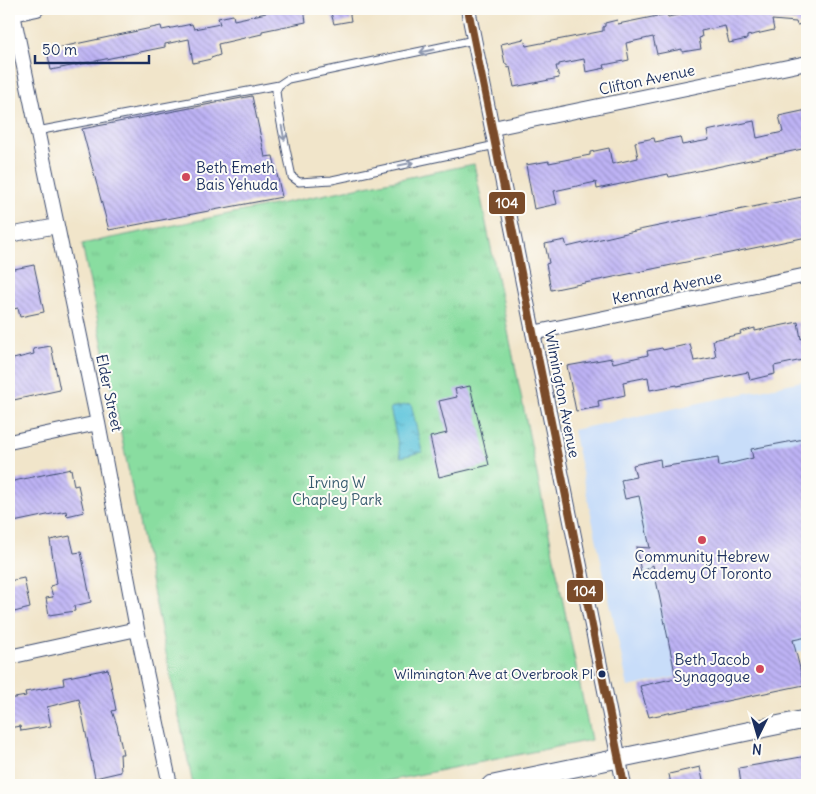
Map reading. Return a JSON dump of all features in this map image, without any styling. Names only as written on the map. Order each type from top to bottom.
[{"type":"street","points":[[11,12],[37,9]]},
{"type":"street","name":"Wilmington Avenue","points":[[468,9],[624,785]]},
{"type":"street","name":"Elder Street","points":[[11,12],[98,423],[137,629],[170,785]]},
{"type":"street","name":"Clifton Avenue","points":[[493,128],[807,63]]},
{"type":"street","points":[[9,236],[57,226]]},
{"type":"street","name":"Kennard Avenue","points":[[534,333],[807,275]]},
{"type":"street","points":[[9,442],[98,423]]},
{"type":"street","points":[[9,657],[137,629]]},
{"type":"street","points":[[491,785],[807,718]]},
{"type":"lane","points":[[37,131],[279,85],[288,79],[474,40]]},
{"type":"lane","points":[[279,85],[276,91],[286,149],[292,177],[299,182],[332,180],[496,145]]},
{"type":"shaded area","name":"Community Hebrew Academy Of Toronto","points":[[807,380],[807,650],[628,687],[573,430]]},
{"type":"green space","name":"Irving W Chapley Park","points":[[474,164],[591,740],[368,785],[193,785],[82,244]]},
{"type":"water","points":[[411,404],[422,452],[401,457],[390,408]]},
{"type":"building","points":[[265,9],[304,9],[306,22],[262,31],[262,34],[218,44],[220,55],[193,63],[189,39],[165,44],[165,47],[51,70],[47,50],[161,26],[162,30],[192,24],[194,29],[220,24],[218,18],[233,15],[234,20],[266,13]]},
{"type":"building","points":[[330,9],[349,9],[351,21],[334,24]]},
{"type":"building","points":[[708,9],[807,9],[807,23],[797,25],[796,22],[772,20],[774,30],[747,36],[747,39],[729,43],[725,26],[701,31],[702,37],[699,38],[701,49],[682,52],[682,49],[657,54],[653,37],[626,43],[629,60],[604,65],[605,68],[586,72],[584,59],[559,64],[559,66],[556,66],[559,78],[514,87],[510,67],[508,68],[507,64],[505,64],[501,44],[524,39],[526,46],[603,31],[605,23],[617,20],[618,24],[667,14],[668,17]]},
{"type":"building","name":"Beth Emeth Bais Yehuda","points":[[252,96],[265,157],[273,156],[282,197],[109,230],[82,129]]},
{"type":"building","points":[[807,110],[807,148],[669,177],[668,174],[597,189],[596,182],[554,191],[557,204],[534,209],[526,165],[549,161],[549,163],[590,155],[590,152],[609,148],[612,164],[638,158],[635,142],[654,138],[655,142],[680,137],[682,145],[709,140],[707,131],[754,121],[757,138],[783,132],[779,116]]},
{"type":"building","points":[[807,196],[807,237],[551,290],[546,264],[549,263],[545,244],[565,240],[567,247],[639,230]]},
{"type":"building","points":[[34,265],[44,312],[20,317],[18,308],[9,310],[9,270]]},
{"type":"building","points":[[798,322],[801,339],[807,337],[807,359],[774,366],[775,374],[750,380],[748,372],[650,390],[648,377],[623,382],[625,395],[598,401],[599,407],[576,411],[567,366],[612,358],[613,363],[648,355],[647,351],[662,348],[663,350],[690,344],[694,361],[716,357],[713,340],[741,334],[740,332],[755,328],[755,331]]},
{"type":"building","points":[[51,346],[60,390],[9,401],[9,360],[34,354],[33,349]]},
{"type":"building","points":[[470,386],[489,465],[439,477],[430,437],[447,433],[439,401],[457,397],[455,389]]},
{"type":"building","points":[[804,439],[807,451],[807,637],[793,640],[804,685],[649,717],[640,686],[676,678],[653,565],[641,572],[636,547],[650,548],[639,496],[625,499],[621,480],[636,477],[633,465],[660,459],[661,467],[718,458],[719,466],[753,458],[751,449]]},
{"type":"building","points":[[71,469],[74,486],[78,485],[84,512],[67,516],[66,511],[9,523],[9,482]]},
{"type":"building","points":[[70,536],[74,553],[81,552],[91,602],[74,606],[75,611],[49,615],[46,598],[53,597],[50,586],[57,584],[50,540]]},
{"type":"building","points":[[24,578],[30,608],[14,612],[13,609],[9,610],[9,581]]},
{"type":"building","points":[[108,669],[116,710],[112,711],[123,754],[120,754],[121,772],[95,778],[79,699],[47,707],[51,726],[21,731],[20,726],[9,728],[9,699],[26,696],[25,692],[64,685],[63,678]]},
{"type":"building","points":[[807,756],[807,785],[741,785],[739,768]]},
{"type":"building","points":[[700,767],[704,785],[671,785],[669,774]]},
{"type":"transit line","name":"104","points":[[468,9],[624,785]]},
{"type":"place","name":"Beth Emeth Bais Yehuda","points":[[186,177]]},
{"type":"place","name":"Community Hebrew Academy Of Toronto","points":[[702,540]]},
{"type":"place","name":"Beth Jacob Synagogue","points":[[760,669]]},
{"type":"place","name":"Wilmington Ave at Overbrook Pl","points":[[602,674]]}]
